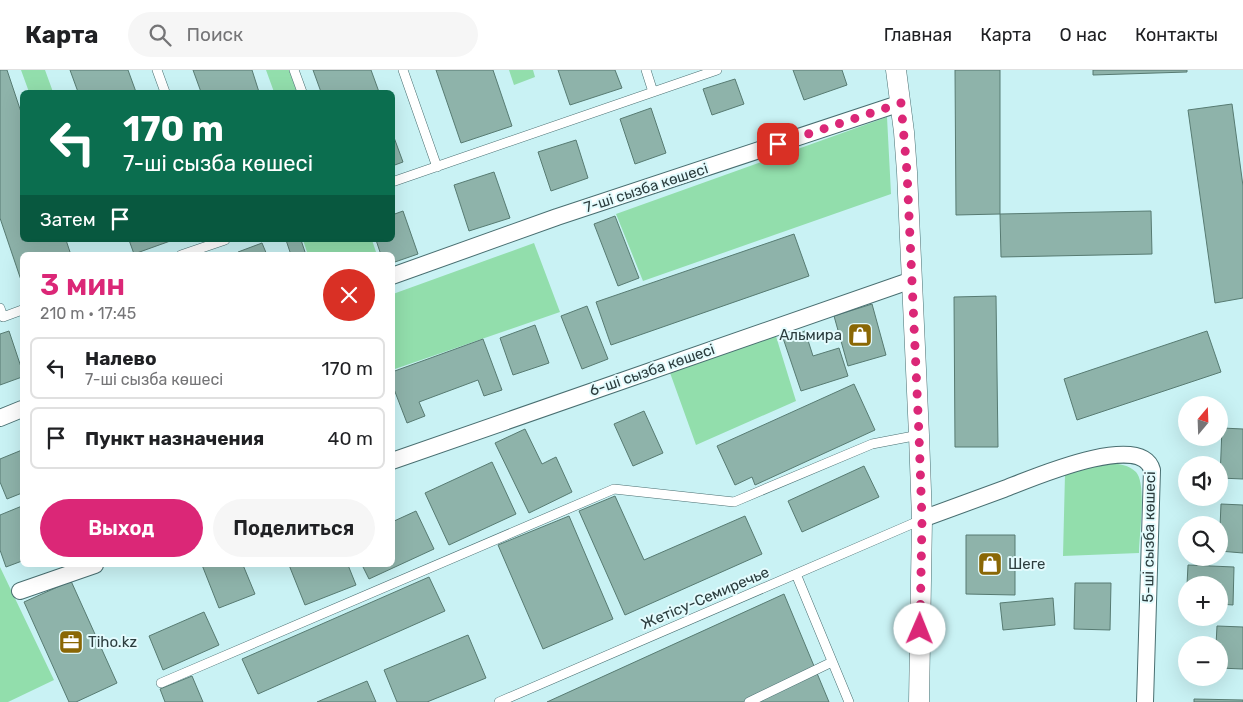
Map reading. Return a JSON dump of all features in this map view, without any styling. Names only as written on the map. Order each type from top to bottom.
[{"type":"street","points":[[896,70],[907,172],[919,435],[922,520],[919,702]]},
{"type":"street","name":"7-ші сызба көшесі","points":[[395,275],[557,217],[901,103]]},
{"type":"street","name":"6-ші сызба көшесі","points":[[395,460],[912,280]]},
{"type":"street","points":[[0,418],[20,411]]},
{"type":"street","name":"5-ші сызба көшесі","points":[[922,520],[1075,462],[1107,456],[1136,456],[1147,461],[1151,465],[1152,470],[1145,702]]},
{"type":"street","points":[[20,591],[88,567]]},
{"type":"lane","points":[[157,70],[164,90]]},
{"type":"lane","points":[[294,70],[301,90]]},
{"type":"lane","points":[[403,70],[437,167]]},
{"type":"lane","points":[[646,70],[653,92]]},
{"type":"lane","points":[[395,181],[718,70]]},
{"type":"lane","points":[[189,252],[217,242]]},
{"type":"lane","points":[[1,314],[20,310]]},
{"type":"lane","points":[[160,683],[614,489],[734,502],[872,444],[919,435]]},
{"type":"lane","name":"Жетісу-Семиречье","points":[[499,702],[922,520]]},
{"type":"lane","points":[[796,574],[849,702]]},
{"type":"lane","points":[[749,702],[832,662]]},
{"type":"green space","points":[[21,70],[45,70],[52,90],[28,90]]},
{"type":"green space","points":[[266,70],[289,70],[296,90],[273,90]]},
{"type":"green space","points":[[509,70],[533,70],[535,77],[514,85]]},
{"type":"green space","points":[[887,117],[891,194],[643,281],[616,214]]},
{"type":"green space","points":[[304,242],[373,242],[376,252],[307,252]]},
{"type":"green space","points":[[534,243],[560,312],[395,369],[395,293]]},
{"type":"green space","points":[[775,333],[796,401],[696,445],[669,370]]},
{"type":"green space","points":[[1110,463],[1130,468],[1136,472],[1139,478],[1142,510],[1139,553],[1063,556],[1065,474],[1095,465]]},
{"type":"green space","points":[[0,567],[54,680],[8,702],[0,702]]},
{"type":"building","points":[[0,70],[7,70],[20,109],[20,242],[67,242],[70,252],[20,252],[20,277],[0,218]]},
{"type":"building","points":[[70,70],[128,70],[135,90],[77,90]]},
{"type":"building","points":[[193,70],[252,70],[258,90],[200,90]]},
{"type":"building","points":[[313,70],[371,70],[378,90],[320,90]]},
{"type":"building","points":[[436,70],[493,70],[512,126],[461,143]]},
{"type":"building","points":[[558,70],[615,70],[622,88],[570,105]]},
{"type":"building","points":[[793,70],[842,70],[847,85],[804,100]]},
{"type":"building","points":[[955,70],[1000,70],[1000,214],[956,215]]},
{"type":"building","points":[[1093,70],[1187,70],[1187,72],[1093,75]]},
{"type":"building","points":[[735,79],[744,104],[712,115],[703,89]]},
{"type":"building","points":[[1232,104],[1243,186],[1243,298],[1215,303],[1188,110]]},
{"type":"building","points":[[651,108],[666,153],[635,164],[620,119]]},
{"type":"building","points":[[395,140],[403,162],[395,165]]},
{"type":"building","points":[[576,140],[588,178],[551,191],[538,152]]},
{"type":"building","points":[[494,172],[510,218],[469,231],[454,185]]},
{"type":"building","points":[[403,211],[418,254],[395,262],[395,252],[380,252],[377,242],[395,242],[395,214]]},
{"type":"building","points":[[1151,211],[1152,254],[1001,257],[1000,214]]},
{"type":"building","points":[[615,216],[639,278],[618,286],[594,224]]},
{"type":"building","points":[[794,234],[809,276],[611,345],[596,302]]},
{"type":"building","points":[[130,242],[167,242],[140,252],[133,252]]},
{"type":"building","points":[[287,242],[302,242],[305,252],[290,252]]},
{"type":"building","points":[[262,243],[266,252],[238,252]]},
{"type":"building","points":[[996,296],[998,447],[955,447],[954,297]]},
{"type":"building","name":"Альмира","points":[[872,304],[886,355],[848,366],[834,316]]},
{"type":"building","points":[[587,306],[608,359],[582,369],[561,316]]},
{"type":"building","points":[[535,325],[549,363],[513,375],[500,338]]},
{"type":"building","points":[[9,331],[20,364],[20,378],[0,385],[0,334]]},
{"type":"building","points":[[805,331],[813,356],[839,348],[848,376],[801,391],[783,338]]},
{"type":"building","points":[[1207,331],[1221,372],[1077,420],[1064,379]]},
{"type":"building","points":[[483,339],[502,390],[484,396],[478,380],[419,402],[425,416],[407,423],[395,392],[395,371]]},
{"type":"building","points":[[854,384],[875,430],[755,485],[752,477],[735,485],[717,446]]},
{"type":"building","points":[[644,411],[663,453],[633,466],[614,424]]},
{"type":"building","points":[[1228,428],[1243,429],[1243,479],[1228,478],[1228,456],[1221,456],[1221,446],[1228,446]]},
{"type":"building","points":[[525,429],[542,464],[556,457],[572,492],[529,513],[495,443]]},
{"type":"building","points":[[20,451],[20,494],[7,499],[0,482],[0,459]]},
{"type":"building","points":[[492,462],[516,514],[449,545],[425,493]]},
{"type":"building","points":[[864,466],[879,497],[802,532],[788,501]]},
{"type":"building","points":[[615,496],[644,560],[745,516],[762,554],[625,615],[579,511]]},
{"type":"building","points":[[1243,505],[1243,553],[1228,552],[1228,516],[1220,516],[1221,506]]},
{"type":"building","points":[[20,507],[20,562],[6,567],[0,550],[0,515]]},
{"type":"building","points":[[416,511],[434,549],[395,567],[395,521]]},
{"type":"building","points":[[569,516],[613,619],[543,649],[498,545]]},
{"type":"building","points":[[966,535],[1015,535],[1015,595],[966,594]]},
{"type":"building","points":[[1188,566],[1234,567],[1233,605],[1228,605],[1228,576],[1187,576]]},
{"type":"building","points":[[203,567],[244,567],[255,594],[219,608]]},
{"type":"building","points":[[290,567],[349,567],[356,585],[305,605]]},
{"type":"building","points":[[363,567],[395,567],[369,579]]},
{"type":"building","points":[[429,577],[445,611],[258,694],[242,659]]},
{"type":"building","points":[[71,581],[117,683],[76,702],[69,702],[24,602]]},
{"type":"building","points":[[1075,583],[1111,583],[1110,630],[1074,629]]},
{"type":"building","points":[[784,594],[829,702],[547,702]]},
{"type":"building","points":[[1053,598],[1055,625],[1003,630],[1000,603]]},
{"type":"building","points":[[204,612],[219,645],[163,670],[149,636]]},
{"type":"building","points":[[1217,626],[1243,627],[1243,669],[1228,668],[1228,636],[1216,636]]},
{"type":"building","points":[[468,635],[486,678],[427,702],[397,702],[384,670]]},
{"type":"building","points":[[192,676],[203,702],[165,702],[160,689]]},
{"type":"building","points":[[367,681],[376,702],[317,702]]},
{"type":"building","points":[[1194,699],[1243,700],[1243,702],[1194,702]]},
{"type":"place","name":"Альмира","points":[[860,335]]},
{"type":"place","name":"Шеге","points":[[990,564]]},
{"type":"place","name":"Tiho.kz","points":[[71,642]]},
{"type":"route","points":[[778,144],[901,103],[907,172],[919,435],[922,520],[920,629]]}]
